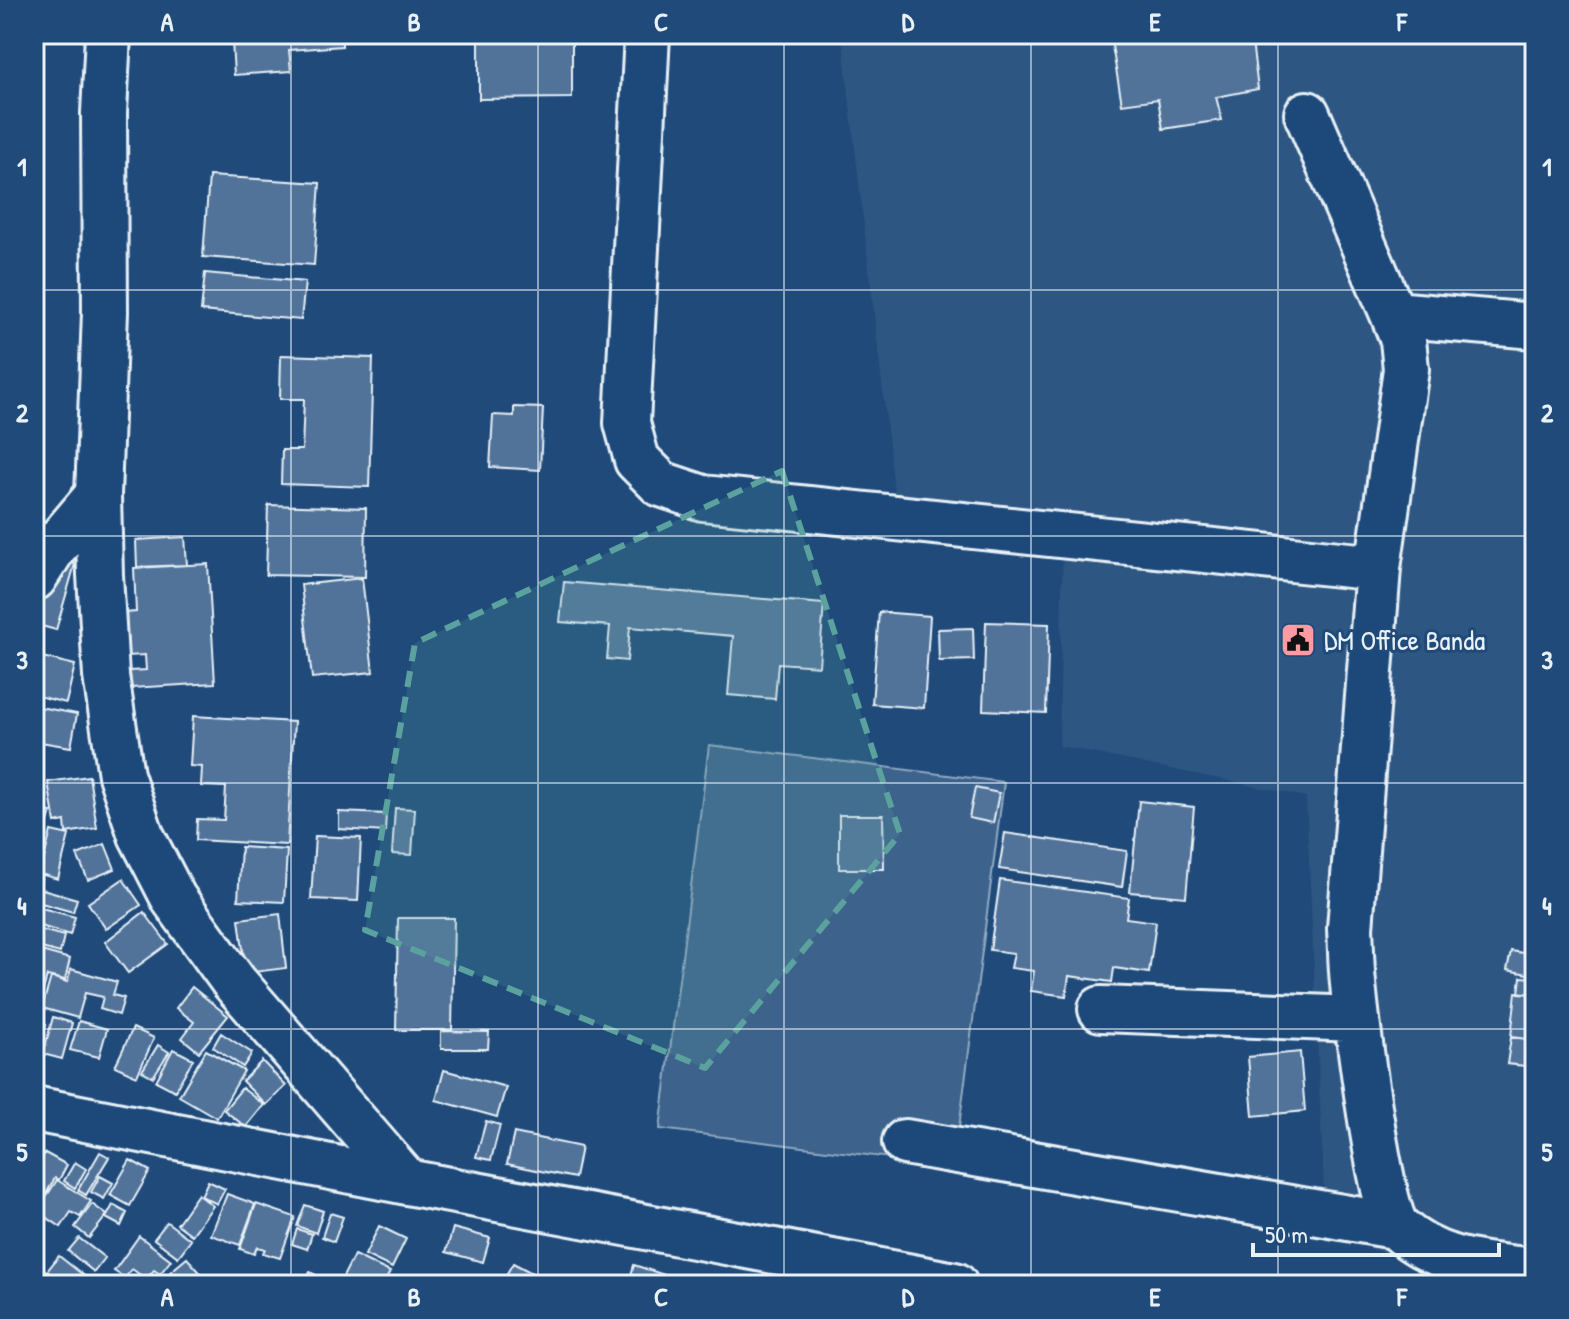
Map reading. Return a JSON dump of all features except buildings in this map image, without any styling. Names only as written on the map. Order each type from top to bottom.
[{"type":"main road","points":[[108,34],[104,113],[105,312],[98,495],[106,676],[121,775],[141,835],[174,899],[234,982],[407,1182]]},
{"type":"main road","points":[[647,34],[627,423],[637,460],[661,484],[703,498],[1378,568]]},
{"type":"main road","points":[[1307,114],[1393,314],[1403,340],[1406,369],[1378,568],[1350,928],[1357,1019],[1383,1191],[1395,1226]]},
{"type":"main road","points":[[1393,314],[1535,326]]},
{"type":"main road","points":[[34,578],[54,547],[98,495]]},
{"type":"main road","points":[[1101,1009],[1357,1019]]},
{"type":"main road","points":[[34,1109],[955,1285]]},
{"type":"main road","points":[[905,1142],[1395,1226],[1424,1248],[1460,1262],[1535,1271]]},
{"type":"highlighted area","points":[[782,471],[900,834],[705,1068],[365,930],[415,643]]},
{"type":"shaded area","name":"DM Office Banda","points":[[842,34],[1535,34],[1535,1285],[1482,1285],[1326,1234],[1306,797],[1059,746],[1063,533],[896,507]]},
{"type":"shaded area","points":[[709,745],[1004,782],[954,1166],[660,1129]]},
{"type":"place","name":"DM Office Banda","points":[[1298,640]]}]
